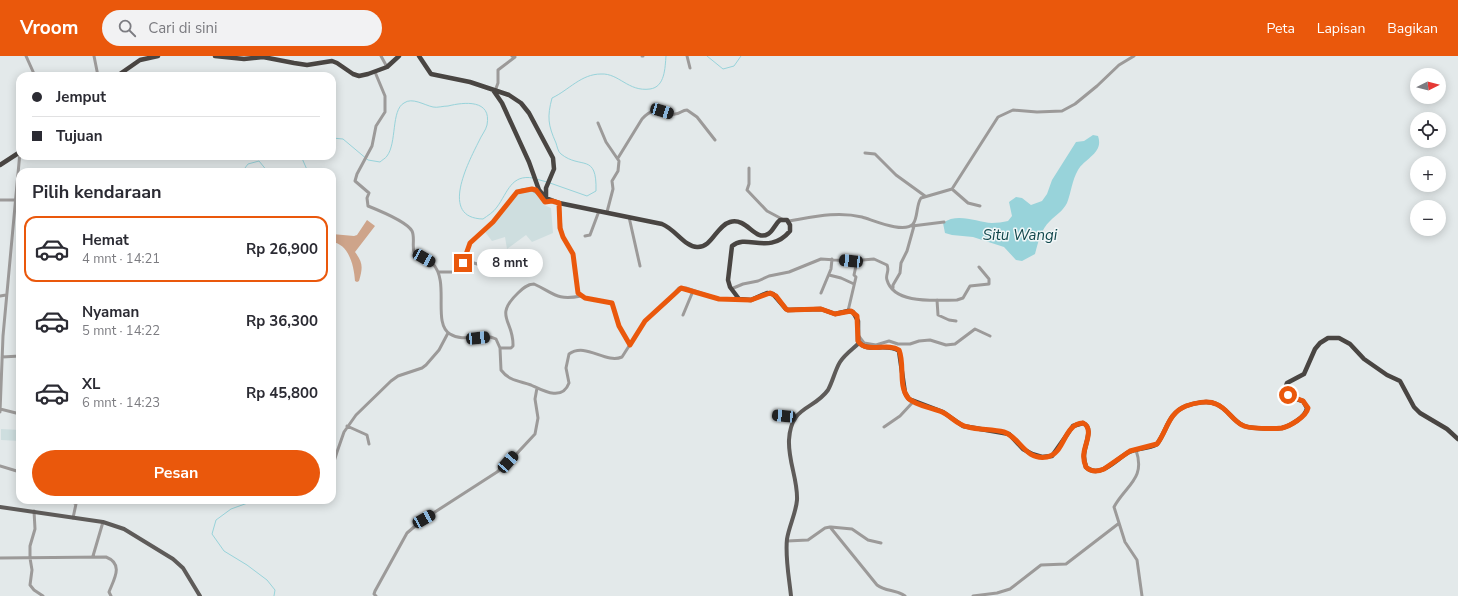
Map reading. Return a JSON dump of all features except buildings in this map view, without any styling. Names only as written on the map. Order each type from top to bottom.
[{"type":"highway","points":[[123,72],[140,60],[158,56]]},
{"type":"highway","points":[[215,56],[244,59],[274,57],[303,64],[335,61],[356,75],[364,75],[387,67],[399,56]]},
{"type":"highway","points":[[419,56],[432,74],[470,82],[513,97],[521,103],[529,113],[554,161],[554,171],[547,185],[546,198]]},
{"type":"highway","points":[[494,90],[502,103],[529,162],[537,186],[546,198],[559,203],[667,226],[688,244],[696,248],[704,246],[708,243],[728,222],[740,222],[747,225],[757,235],[763,236],[769,234],[778,222],[783,219],[789,221],[790,231],[778,240],[766,244],[740,241],[732,246],[731,266],[728,276],[731,289],[740,299],[751,300],[770,293],[776,296],[788,310],[821,309],[835,314],[848,311],[853,312],[857,316],[859,343],[868,347],[890,346],[899,350],[905,393],[909,399],[913,402],[943,412],[958,423],[967,427],[1005,432],[1013,437],[1027,452],[1042,457],[1048,457],[1055,453],[1074,426],[1083,423],[1086,424],[1088,429],[1084,454],[1086,467],[1092,471],[1100,471],[1124,455],[1157,444],[1170,418],[1182,408],[1194,404],[1214,403],[1223,408],[1240,425],[1247,427],[1280,428],[1288,425],[1305,413],[1308,408],[1303,401],[1288,395],[1285,391],[1287,383],[1304,374],[1315,349],[1320,343],[1332,337],[1346,341],[1364,359],[1400,382],[1414,407],[1420,413],[1447,429],[1458,439]]},
{"type":"highway","points":[[1,162],[16,154]]},
{"type":"main road","points":[[791,596],[787,541],[797,499],[789,444],[790,430],[794,419],[799,412],[827,391],[840,361],[859,343]]},
{"type":"main road","points":[[0,508],[34,511],[103,522],[124,529],[173,559],[183,568],[200,596]]},
{"type":"street","points":[[26,56],[34,72]]},
{"type":"street","points":[[94,56],[97,72]]},
{"type":"street","points":[[381,56],[387,67]]},
{"type":"street","points":[[494,90],[498,83],[498,70],[515,56]]},
{"type":"street","points":[[687,56],[690,68]]},
{"type":"street","points":[[893,288],[893,285],[900,273],[900,264],[908,250],[912,226],[920,200],[925,196],[952,189],[998,117],[1013,110],[1037,112],[1062,111],[1075,104],[1097,86],[1118,65],[1134,56]]},
{"type":"street","points":[[375,72],[385,96],[386,109],[384,116],[376,126],[373,144],[357,174],[355,181],[368,193],[368,205],[389,215],[411,229],[413,234],[414,252],[432,263],[438,272],[442,296],[442,322],[448,333],[463,338],[493,337],[498,342],[500,348],[500,367],[502,372],[511,379],[550,394],[566,388],[569,383],[566,368],[569,354],[573,351],[581,350],[617,358],[624,355],[645,321],[672,298],[679,288],[719,299],[740,299]]},
{"type":"street","points":[[618,158],[642,119],[646,115],[657,111],[674,115],[687,110],[697,117],[715,140]]},
{"type":"street","points":[[598,123],[606,142],[618,158],[620,166],[612,181],[613,189],[607,212]]},
{"type":"street","points":[[865,153],[875,154],[896,175],[925,196]]},
{"type":"street","points":[[749,168],[749,183],[747,190],[767,211],[783,219]]},
{"type":"street","points":[[438,272],[457,270],[463,263],[470,243],[493,222],[517,192],[532,189],[536,190],[545,202],[552,201]]},
{"type":"street","points":[[952,189],[968,203],[980,206]]},
{"type":"street","points":[[16,190],[1,355],[0,411],[16,413]]},
{"type":"street","points":[[0,200],[15,200]]},
{"type":"street","points":[[559,203],[560,228],[563,237],[573,254],[576,289],[581,296]]},
{"type":"street","points":[[585,236],[590,235],[600,211]]},
{"type":"street","points":[[789,221],[838,214],[861,217],[893,227],[944,222]]},
{"type":"street","points":[[629,217],[640,266]]},
{"type":"street","points":[[821,293],[829,275],[832,259]]},
{"type":"street","points":[[464,260],[487,267]]},
{"type":"street","points":[[731,289],[769,276],[790,272],[817,260],[874,260],[887,265],[888,270],[886,280],[902,295],[912,299],[960,299],[964,296],[970,286],[988,285],[990,281],[979,267]]},
{"type":"street","points":[[848,311],[856,277],[854,274],[856,260]]},
{"type":"street","points":[[829,275],[854,284]]},
{"type":"street","points":[[500,348],[511,348],[513,346],[505,315],[506,308],[510,301],[526,286],[534,284],[548,293],[562,297],[581,296],[612,303],[619,326],[630,345]]},
{"type":"street","points":[[683,315],[693,291]]},
{"type":"street","points":[[0,296],[6,295]]},
{"type":"street","points":[[937,300],[938,315],[949,320],[956,321]]},
{"type":"street","points":[[858,335],[864,343],[874,345],[887,341],[899,344],[926,340],[946,345],[955,344],[975,328],[990,336]]},
{"type":"street","points":[[336,455],[347,426],[387,384],[398,376],[420,369],[426,365],[438,350],[448,333]]},
{"type":"street","points":[[1,355],[16,356]]},
{"type":"street","points":[[376,596],[374,594],[375,591],[407,533],[421,521],[497,472],[535,434],[538,418],[535,399],[537,388]]},
{"type":"street","points":[[884,427],[900,416],[913,402]]},
{"type":"street","points":[[776,415],[794,419]]},
{"type":"street","points":[[347,426],[367,435],[369,444]]},
{"type":"street","points":[[1136,450],[1139,461],[1138,472],[1130,486],[1114,506],[1118,524],[1127,546],[1137,560],[1142,596]]},
{"type":"street","points":[[0,466],[16,471]]},
{"type":"street","points":[[73,518],[76,504]]},
{"type":"street","points":[[34,511],[35,527],[31,540],[30,558],[32,568],[30,585],[34,590],[43,596]]},
{"type":"street","points":[[93,556],[103,522]]},
{"type":"street","points":[[973,596],[1010,590],[1041,565],[1066,564],[1118,524]]},
{"type":"street","points":[[787,541],[808,540],[821,530],[829,527],[852,529],[868,540],[881,543]]},
{"type":"street","points":[[829,527],[854,555],[877,585],[883,589],[898,591],[905,596]]},
{"type":"street","points":[[0,558],[93,556],[109,558],[116,565],[117,574],[109,592],[111,596]]},
{"type":"shaded area","points":[[525,190],[535,192],[544,205],[551,208],[553,233],[532,242],[526,235],[507,249],[505,237],[492,241],[485,232],[502,214],[517,193]]},
{"type":"shaded area","points":[[367,220],[375,226],[355,252],[362,265],[359,281],[357,282],[355,281],[350,257],[343,247],[336,243],[336,234],[357,235]]},
{"type":"shaded area","points":[[1,429],[16,430],[16,441],[1,440]]},
{"type":"water","name":"Situ Wangi","points":[[1093,135],[1098,136],[1098,147],[1093,155],[1078,170],[1074,178],[1067,203],[1044,228],[1035,254],[1022,261],[1016,260],[1004,247],[973,237],[945,233],[943,223],[954,218],[967,218],[992,223],[1008,221],[1012,216],[1009,202],[1016,197],[1022,198],[1031,205],[1042,201],[1047,194],[1052,180],[1076,142],[1084,141]]},
{"type":"waterway","points":[[550,183],[587,196],[596,191],[596,179],[591,166],[568,159],[558,150],[549,121],[549,111],[552,98],[581,79],[601,74],[613,76],[636,88],[655,88],[659,85],[663,76],[666,56]]},
{"type":"waterway","points":[[707,56],[723,69],[734,66],[741,56]]},
{"type":"waterway","points":[[336,138],[343,139],[368,160],[380,162],[386,157],[390,150],[397,112],[407,101],[414,101],[435,107],[469,103],[475,104],[485,110],[487,125],[469,162],[460,188],[459,200],[462,209],[470,216],[483,219],[496,209],[507,190],[515,181],[526,177],[533,178]]},
{"type":"waterway","points":[[303,160],[306,168]]},
{"type":"waterway","points":[[245,168],[248,164],[259,161],[265,168]]},
{"type":"waterway","points":[[536,179],[547,182]]},
{"type":"waterway","points":[[245,504],[231,509],[216,520],[212,534],[224,551],[247,565],[267,580],[275,590],[274,596]]},
{"type":"route","points":[[463,263],[470,243],[500,214],[514,194],[524,189],[536,190],[545,202],[552,201],[559,203],[560,228],[563,237],[573,254],[576,271],[576,289],[578,293],[585,298],[612,303],[619,326],[630,345],[645,321],[672,298],[679,288],[686,288],[719,299],[751,300],[763,294],[770,293],[776,296],[788,310],[821,309],[832,314],[851,311],[857,316],[858,341],[860,344],[868,347],[890,346],[899,350],[905,393],[913,402],[943,412],[963,426],[1005,432],[1013,437],[1027,452],[1044,458],[1052,456],[1055,453],[1067,434],[1076,424],[1086,424],[1088,434],[1084,461],[1086,467],[1092,471],[1100,471],[1104,469],[1130,451],[1151,447],[1157,444],[1161,439],[1170,418],[1182,408],[1194,404],[1214,403],[1223,408],[1240,425],[1243,426],[1283,427],[1297,420],[1306,412],[1308,408],[1306,403],[1303,401],[1288,395]]}]
